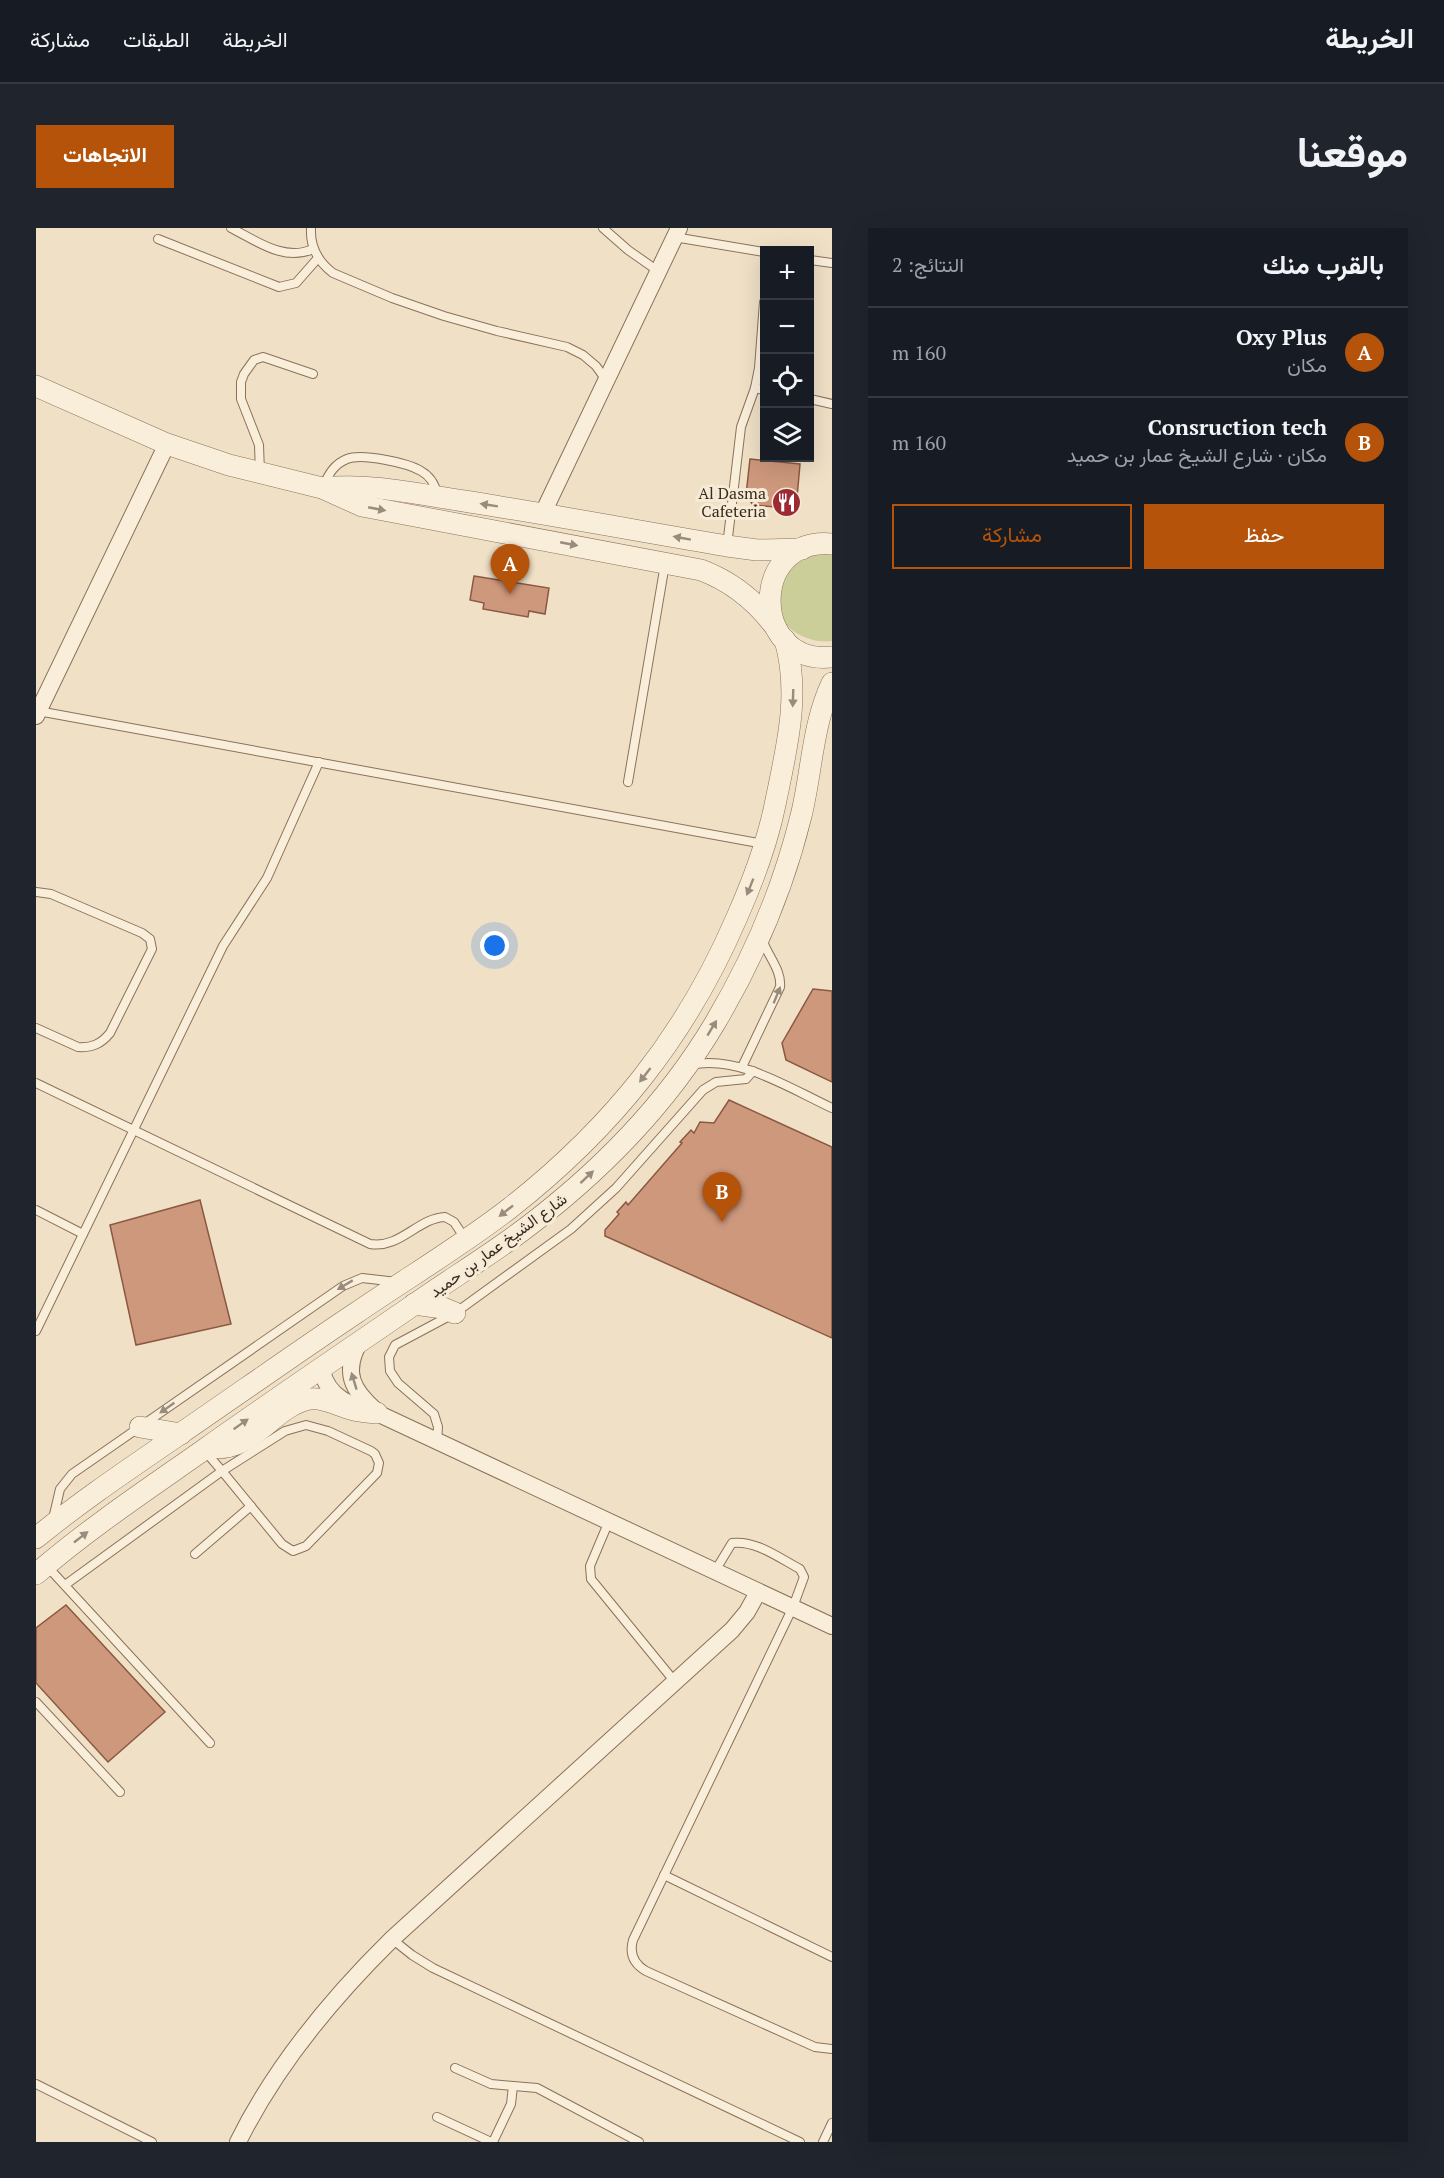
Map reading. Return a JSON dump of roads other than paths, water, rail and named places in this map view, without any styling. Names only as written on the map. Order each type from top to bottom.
[{"type":"street","points":[[543,513],[676,233]]},
{"type":"street","points":[[36,386],[167,444],[259,474],[322,488],[367,487],[438,497],[727,546],[765,550],[802,549],[814,545],[832,544]]},
{"type":"street","points":[[37,713],[167,444]]},
{"type":"street","points":[[322,488],[348,501],[376,509],[701,570],[730,584],[756,603],[780,634],[797,650],[810,655],[832,657]]},
{"type":"street","name":"شارع الشيخ عمار بن حميد","points":[[44,1532],[261,1376],[466,1240],[513,1206],[579,1147],[648,1071],[680,1028],[711,972],[750,887],[765,844],[773,814],[792,707],[793,680],[769,603],[770,589],[781,565],[802,549]]},
{"type":"street","name":"شارع الشيخ عمار بن حميد","points":[[41,1569],[100,1522],[516,1235],[581,1183],[638,1126],[688,1066],[728,1001],[761,933],[794,844],[804,803],[819,718],[832,683]]},
{"type":"street","points":[[442,1255],[429,1276],[331,1346],[324,1357],[322,1370],[327,1386],[339,1398],[354,1406],[377,1413],[832,1626]]},
{"type":"street","points":[[414,1304],[443,1308],[455,1313]]},
{"type":"street","points":[[359,1343],[352,1361],[352,1379],[360,1396],[377,1413]]},
{"type":"street","points":[[206,1448],[238,1445],[293,1406],[314,1398],[377,1413]]},
{"type":"street","points":[[140,1427],[181,1434]]},
{"type":"street","points":[[238,2142],[267,2090],[295,2049],[351,1981],[392,1940],[740,1622],[758,1592]]},
{"type":"lane","points":[[231,228],[284,253],[299,254],[313,249]]},
{"type":"lane","points":[[310,228],[313,249],[318,258],[333,273],[418,308],[470,324],[567,347],[596,366],[606,380]]},
{"type":"lane","points":[[603,228],[628,250],[658,271]]},
{"type":"lane","points":[[676,233],[760,251]]},
{"type":"lane","points":[[158,239],[279,287],[296,283],[318,258]]},
{"type":"lane","points":[[814,261],[832,263]]},
{"type":"lane","points":[[259,474],[259,445],[241,399],[240,390],[244,374],[254,360],[263,357],[313,374]]},
{"type":"lane","points":[[727,546],[741,427],[760,389],[760,357]]},
{"type":"lane","points":[[814,400],[832,404]]},
{"type":"lane","points":[[322,488],[335,466],[348,459],[363,456],[417,469],[429,477],[438,497]]},
{"type":"lane","points":[[628,782],[665,562]]},
{"type":"lane","points":[[37,713],[765,844]]},
{"type":"lane","points":[[36,1331],[38,1320],[83,1234],[223,946],[249,908],[275,863],[319,762]]},
{"type":"lane","points":[[36,892],[51,894],[142,933],[150,939],[152,949],[110,1033],[99,1043],[86,1048],[78,1047],[36,1028]]},
{"type":"lane","points":[[742,1067],[780,987],[780,976],[767,953],[761,933]]},
{"type":"lane","points":[[688,1066],[710,1062],[742,1067],[832,1108]]},
{"type":"lane","points":[[437,1441],[438,1427],[434,1414],[393,1377],[388,1364],[395,1345],[429,1329],[455,1313],[547,1248],[594,1209],[637,1166],[703,1090],[717,1082],[746,1079],[753,1071]]},
{"type":"lane","points":[[36,1083],[370,1244],[391,1243],[440,1217],[454,1222],[466,1240]]},
{"type":"lane","points":[[36,1210],[83,1234]]},
{"type":"lane","points":[[44,1532],[60,1489],[67,1478],[349,1282],[369,1277],[401,1282]]},
{"type":"lane","points":[[64,1585],[222,1471],[285,1431],[306,1425],[328,1431],[371,1451],[378,1458],[379,1463],[376,1473],[306,1546],[298,1550],[285,1547],[222,1471],[206,1448]]},
{"type":"lane","points":[[195,1554],[251,1506]]},
{"type":"lane","points":[[609,1521],[590,1566],[591,1579],[675,1682]]},
{"type":"lane","points":[[714,1571],[732,1543],[742,1542],[770,1552],[800,1569],[804,1577],[793,1607],[633,1940],[632,1954],[640,1967],[814,2048],[832,2049]]},
{"type":"lane","points":[[41,1569],[64,1585],[210,1743]]},
{"type":"lane","points":[[36,1702],[120,1792]]},
{"type":"lane","points":[[664,1875],[832,1957]]},
{"type":"lane","points":[[392,1940],[433,1968],[800,2142]]},
{"type":"lane","points":[[455,2068],[491,2084],[537,2088],[639,2142]]},
{"type":"lane","points":[[36,2084],[152,2142]]},
{"type":"lane","points":[[437,2117],[492,2142],[511,2104],[513,2086]]},
{"type":"lane","points":[[823,2142],[832,2123]]},
{"type":"place","name":"Al Dasma Cafeteria","points":[[787,502]]},
{"type":"place","name":"Oxy Plus","points":[[510,594]]},
{"type":"place","name":"Consruction tech","points":[[722,1222]]}]
